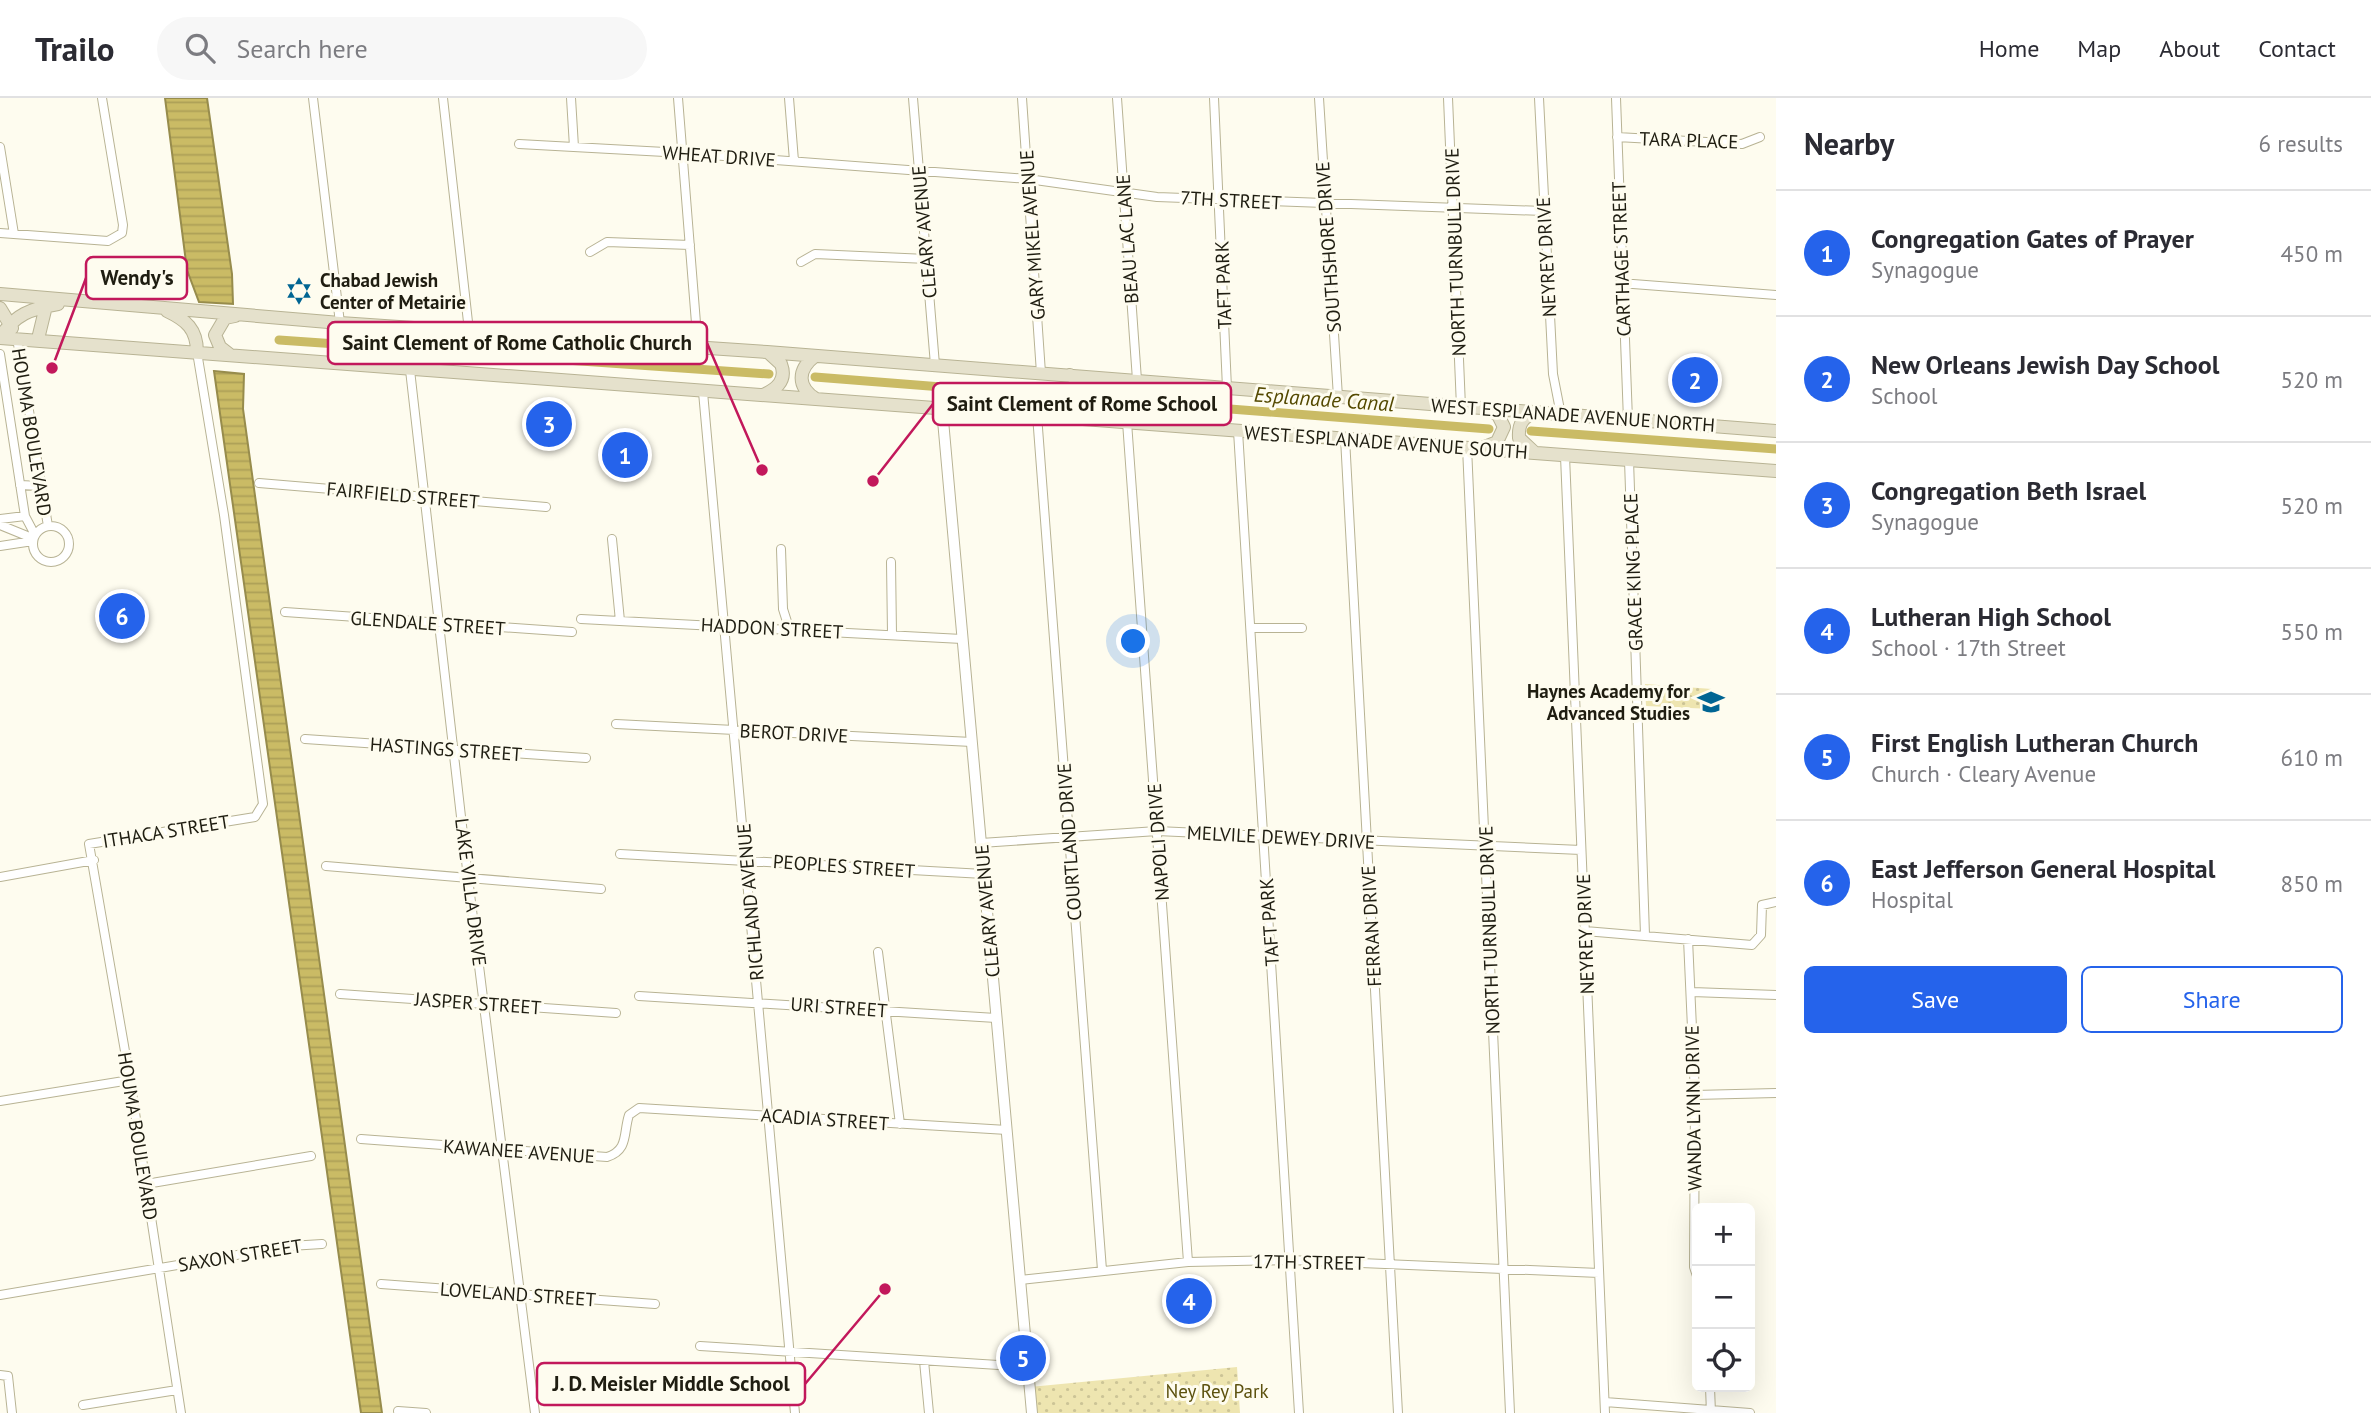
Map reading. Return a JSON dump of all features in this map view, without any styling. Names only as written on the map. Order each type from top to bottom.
[{"type":"main road","name":"WEST ESPLANADE AVENUE NORTH","points":[[0,294],[340,323],[767,352],[1776,431]]},
{"type":"main road","points":[[0,338],[10,323],[24,312],[75,300]]},
{"type":"main road","points":[[38,340],[46,306]]},
{"type":"main road","points":[[0,308],[17,338]]},
{"type":"main road","points":[[160,308],[187,323],[197,339],[197,352]]},
{"type":"main road","points":[[237,355],[220,347],[215,335],[225,318],[239,315]]},
{"type":"main road","name":"WEST ESPLANADE AVENUE SOUTH","points":[[0,338],[1776,471]]},
{"type":"main road","points":[[763,396],[779,385],[783,378],[781,364],[767,352]]},
{"type":"main road","points":[[815,356],[806,363],[801,376],[803,387],[816,399]]},
{"type":"main road","points":[[1064,417],[1079,411],[1085,395],[1080,383],[1070,375]]},
{"type":"main road","points":[[1122,422],[1106,414],[1100,401],[1107,385],[1123,379]]},
{"type":"main road","points":[[1482,449],[1496,442],[1504,427],[1498,415],[1487,409]]},
{"type":"main road","points":[[1535,412],[1524,418],[1518,430],[1524,445],[1535,453]]},
{"type":"street","points":[[0,233],[108,241],[116,239],[123,225],[103,98]]},
{"type":"street","points":[[313,98],[340,323]]},
{"type":"street","points":[[443,98],[470,331]]},
{"type":"street","points":[[571,98],[574,147]]},
{"type":"street","points":[[678,98],[698,348]]},
{"type":"street","points":[[789,98],[794,161]]},
{"type":"street","name":"CLEARY AVENUE","points":[[913,98],[935,365]]},
{"type":"street","name":"GARY MIKEL AVENUE","points":[[1022,98],[1041,373]]},
{"type":"street","name":"BEAU LAC LANE","points":[[1117,98],[1137,380]]},
{"type":"street","name":"TAFT PARK","points":[[1214,98],[1227,388]]},
{"type":"street","name":"SOUTHSHORE DRIVE","points":[[1319,98],[1338,397]]},
{"type":"street","name":"NORTH TURNBULL DRIVE","points":[[1448,98],[1461,407]]},
{"type":"street","name":"NEYREY DRIVE","points":[[1539,98],[1553,374],[1561,415]]},
{"type":"street","name":"CARTHAGE STREET","points":[[1616,98],[1620,283],[1628,420]]},
{"type":"street","name":"TARA PLACE","points":[[1617,136],[1742,144],[1760,137]]},
{"type":"street","name":"WHEAT DRIVE","points":[[519,145],[683,153],[919,171]]},
{"type":"street","points":[[0,147],[14,234]]},
{"type":"street","name":"7TH STREET","points":[[919,171],[1028,179],[1123,192],[1219,200],[1543,211]]},
{"type":"street","points":[[590,252],[607,242],[690,245]]},
{"type":"street","points":[[801,262],[815,254],[926,259]]},
{"type":"street","points":[[1620,283],[1776,295]]},
{"type":"street","name":"HOUMA BOULEVARD","points":[[17,338],[48,526]]},
{"type":"street","name":"ITHACA STREET","points":[[0,877],[93,860],[89,844],[255,817],[263,804],[222,500],[197,352]]},
{"type":"street","name":"HOUMA BOULEVARD","points":[[0,354],[25,516],[33,538]]},
{"type":"street","name":"LAKE VILLA DRIVE","points":[[411,370],[468,877],[486,1004],[535,1413]]},
{"type":"street","name":"RICHLAND AVENUE","points":[[703,392],[795,1413]]},
{"type":"street","name":"CLEARY AVENUE","points":[[942,409],[1032,1413]]},
{"type":"street","name":"COURTLAND DRIVE","points":[[1037,415],[1102,1270]]},
{"type":"street","name":"NAPOLI DRIVE","points":[[1122,422],[1157,831],[1188,1262]]},
{"type":"street","name":"TAFT PARK","points":[[1238,430],[1299,1413]]},
{"type":"street","name":"FERRAN DRIVE","points":[[1345,438],[1398,1413]]},
{"type":"street","name":"NORTH TURNBULL DRIVE","points":[[1467,447],[1510,1413]]},
{"type":"street","name":"NEYREY DRIVE","points":[[1565,456],[1605,1413]]},
{"type":"street","name":"GRACE KING PLACE","points":[[1629,460],[1645,935]]},
{"type":"street","name":"FAIRFIELD STREET","points":[[259,483],[546,507]]},
{"type":"street","points":[[20,485],[41,486]]},
{"type":"street","points":[[0,522],[25,516]]},
{"type":"street","points":[[0,522],[33,538]]},
{"type":"street","points":[[0,546],[33,538],[48,526],[56,527],[67,535],[70,542],[66,555],[61,560],[47,562],[36,554],[33,538]]},
{"type":"street","points":[[612,539],[620,621]]},
{"type":"street","points":[[781,549],[783,609],[789,628]]},
{"type":"street","points":[[891,562],[892,634]]},
{"type":"street","name":"GLENDALE STREET","points":[[285,612],[572,632]]},
{"type":"street","name":"HADDON STREET","points":[[581,619],[725,624],[962,639]]},
{"type":"street","points":[[1251,628],[1302,628]]},
{"type":"street","name":"BEROT DRIVE","points":[[616,724],[972,742]]},
{"type":"street","name":"HASTINGS STREET","points":[[305,739],[586,758]]},
{"type":"street","name":"MELVILE DEWEY DRIVE","points":[[981,844],[1157,831],[1264,838],[1581,850]]},
{"type":"street","name":"PEOPLES STREET","points":[[620,854],[984,874]]},
{"type":"street","name":"HOUMA BOULEVARD","points":[[93,860],[181,1413]]},
{"type":"street","points":[[326,866],[601,889]]},
{"type":"street","points":[[1585,931],[1752,945],[1758,942],[1761,935],[1762,905],[1776,902]]},
{"type":"street","name":"WANDA LYNN DRIVE","points":[[1688,939],[1695,1095],[1694,1266]]},
{"type":"street","points":[[878,952],[900,1124]]},
{"type":"street","points":[[1692,992],[1776,995]]},
{"type":"street","name":"JASPER STREET","points":[[340,994],[616,1013]]},
{"type":"street","name":"URI STREET","points":[[639,996],[996,1018]]},
{"type":"street","points":[[0,1101],[130,1080]]},
{"type":"street","points":[[1695,1095],[1776,1093]]},
{"type":"street","name":"ACADIA STREET","points":[[643,1108],[1007,1130]]},
{"type":"street","name":"KAWANEE AVENUE","points":[[361,1139],[607,1157],[616,1154],[626,1141],[629,1115],[643,1108]]},
{"type":"street","points":[[146,1184],[311,1156]]},
{"type":"street","name":"SAXON STREET","points":[[159,1268],[290,1246],[322,1244]]},
{"type":"street","name":"17TH STREET","points":[[1020,1280],[1188,1262],[1290,1260],[1599,1273]]},
{"type":"street","points":[[0,1295],[159,1268]]},
{"type":"street","name":"LOVELAND STREET","points":[[381,1284],[655,1304]]},
{"type":"street","points":[[700,1346],[1028,1367]]},
{"type":"street","points":[[924,1361],[929,1413]]},
{"type":"street","points":[[4,1376],[12,1413]]},
{"type":"street","points":[[83,1405],[177,1390]]},
{"type":"street","points":[[1710,1392],[1711,1412]]},
{"type":"street","points":[[1605,1402],[1750,1413]]},
{"type":"street","points":[[398,1411],[426,1413]]},
{"type":"green space","points":[[1645,684],[1712,689],[1712,709],[1646,706]]},
{"type":"green space","name":"Ney Rey Park","points":[[1237,1367],[1240,1413],[1032,1413],[1030,1387]]},
{"type":"shaded area","points":[[165,98],[207,98],[232,274],[233,304],[199,302],[187,270]]},
{"type":"shaded area","points":[[214,371],[244,374],[243,409],[382,1413],[361,1413]]},
{"type":"waterway","name":"Esplanade Canal","points":[[279,340],[769,374]]},
{"type":"waterway","name":"Esplanade Canal","points":[[815,377],[1069,397]]},
{"type":"waterway","name":"Esplanade Canal","points":[[1114,400],[1489,429]]},
{"type":"waterway","name":"Esplanade Canal","points":[[1531,431],[1776,449]]},
{"type":"place","name":"Chabad Jewish Center of Metairie","points":[[299,291]]},
{"type":"place","name":"Wendy's","points":[[52,368]]},
{"type":"place","name":"New Orleans Jewish Day School","points":[[1695,380]]},
{"type":"place","name":"Congregation Beth Israel","points":[[549,424]]},
{"type":"place","name":"Congregation Gates of Prayer","points":[[625,455]]},
{"type":"place","name":"Saint Clement of Rome Catholic Church","points":[[762,470]]},
{"type":"place","name":"Saint Clement of Rome School","points":[[873,481]]},
{"type":"place","name":"East Jefferson General Hospital","points":[[122,616]]},
{"type":"place","name":"Haynes Academy for Advanced Studies","points":[[1711,702]]},
{"type":"place","name":"J. D. Meisler Middle School","points":[[885,1289]]},
{"type":"place","name":"Lutheran High School","points":[[1189,1301]]},
{"type":"place","name":"First English Lutheran Church","points":[[1023,1358]]}]
